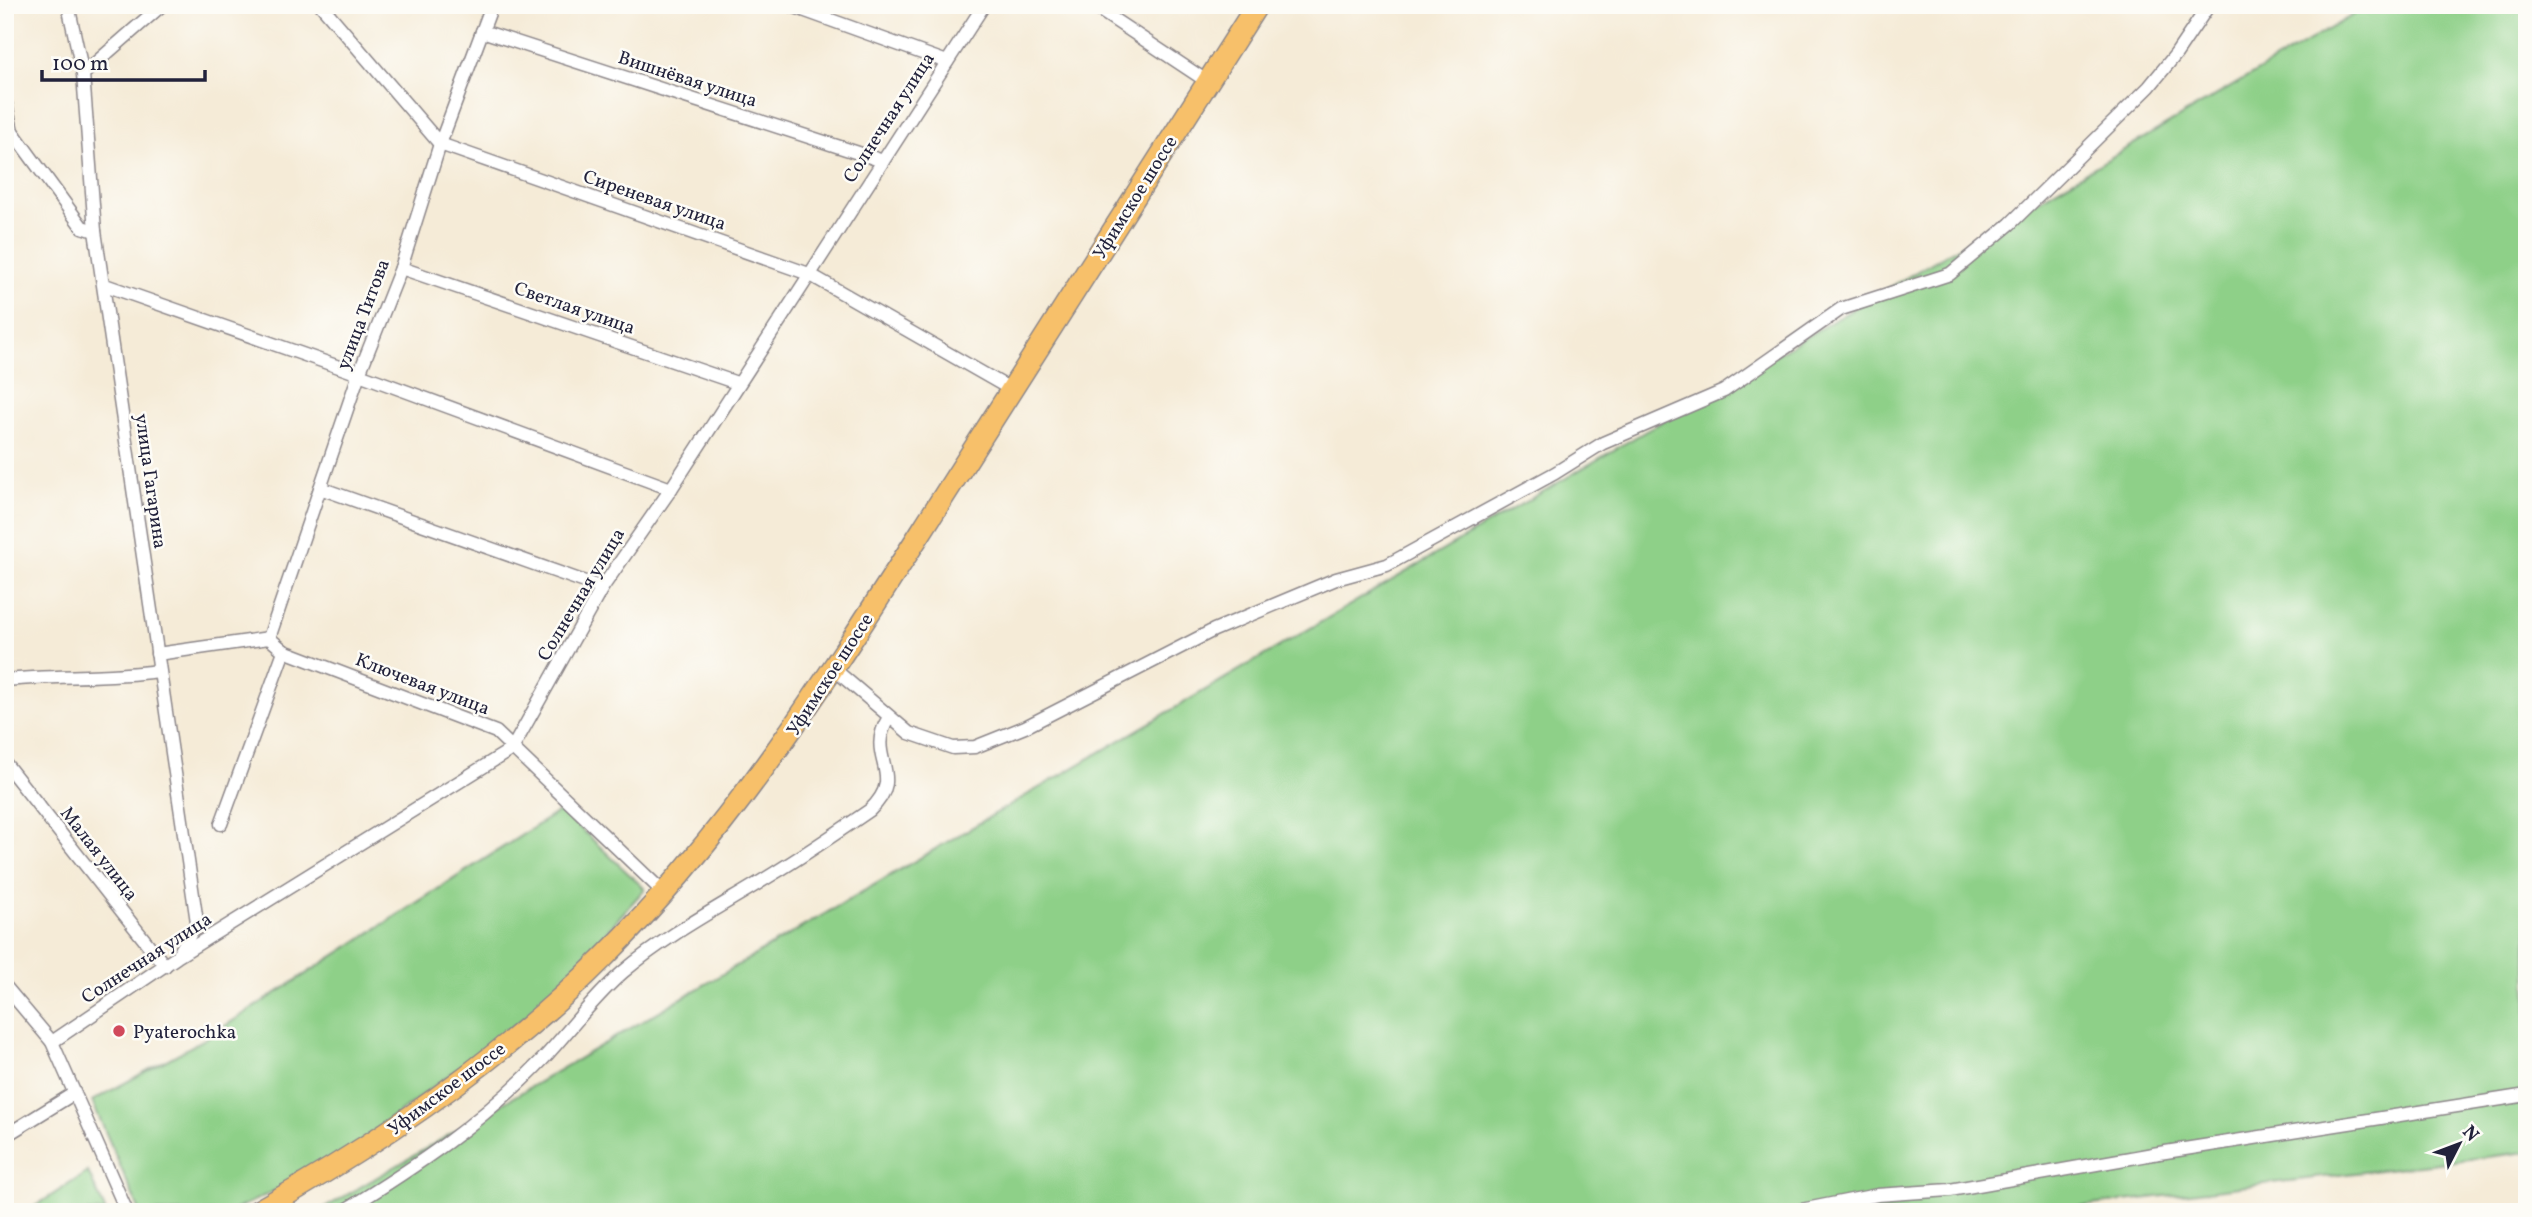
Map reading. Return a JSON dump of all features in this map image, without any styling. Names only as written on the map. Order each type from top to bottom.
[{"type":"main road","name":"Уфимское шоссе","points":[[256,1212],[311,1182],[390,1131],[470,1073],[603,959],[730,816],[834,669],[1257,5]]},
{"type":"street","name":"улица Гагарина","points":[[68,5],[83,74],[95,230],[197,922],[177,957]]},
{"type":"street","points":[[83,74],[162,5]]},
{"type":"street","points":[[321,5],[440,144]]},
{"type":"street","name":"улица Титова","points":[[269,638],[359,374],[401,268],[440,144],[492,5]]},
{"type":"street","points":[[789,5],[947,62]]},
{"type":"street","name":"Солнечная улица","points":[[52,1042],[177,957],[512,749],[603,587],[671,489],[737,383],[984,5]]},
{"type":"street","points":[[1092,5],[1208,82]]},
{"type":"street","points":[[834,669],[888,719],[909,733],[953,748],[975,747],[1025,727],[1214,631],[1336,579],[1387,565],[1555,473],[1603,443],[1724,391],[1841,309],[1950,274],[2010,223],[2149,86],[2176,54],[2209,5]]},
{"type":"street","name":"Вишнёвая улица","points":[[482,31],[883,161]]},
{"type":"street","points":[[5,100],[9,131],[82,227],[95,230]]},
{"type":"street","name":"Сиреневая улица","points":[[440,144],[809,274],[1012,390]]},
{"type":"street","name":"Светлая улица","points":[[401,268],[737,383]]},
{"type":"street","points":[[105,285],[359,374],[671,489]]},
{"type":"street","points":[[320,488],[603,587]]},
{"type":"street","points":[[157,654],[269,638]]},
{"type":"street","name":"Ключевая улица","points":[[269,638],[284,651],[496,732],[663,892]]},
{"type":"street","points":[[221,824],[284,651]]},
{"type":"street","points":[[5,680],[70,674],[114,677],[159,671]]},
{"type":"street","points":[[342,1212],[438,1153],[543,1059],[621,974],[678,929],[773,874],[880,801],[888,784],[879,746],[880,735],[888,719]]},
{"type":"street","name":"Малая улица","points":[[5,763],[165,966]]},
{"type":"street","points":[[5,986],[52,1042],[73,1094],[84,1109],[127,1212]]},
{"type":"street","points":[[5,1136],[73,1094]]},
{"type":"street","points":[[1791,1212],[1877,1195],[1950,1190],[2153,1154],[2527,1095]]},
{"type":"green space","points":[[2370,5],[2527,5],[2527,1152],[2034,1212],[318,1212]]},
{"type":"green space","points":[[561,810],[645,889],[535,1010],[330,1165],[230,1212],[140,1212],[92,1101],[203,1040]]},
{"type":"green space","points":[[88,1172],[106,1212],[26,1212]]},
{"type":"place","name":"Pyaterochka","points":[[119,1031]]}]
